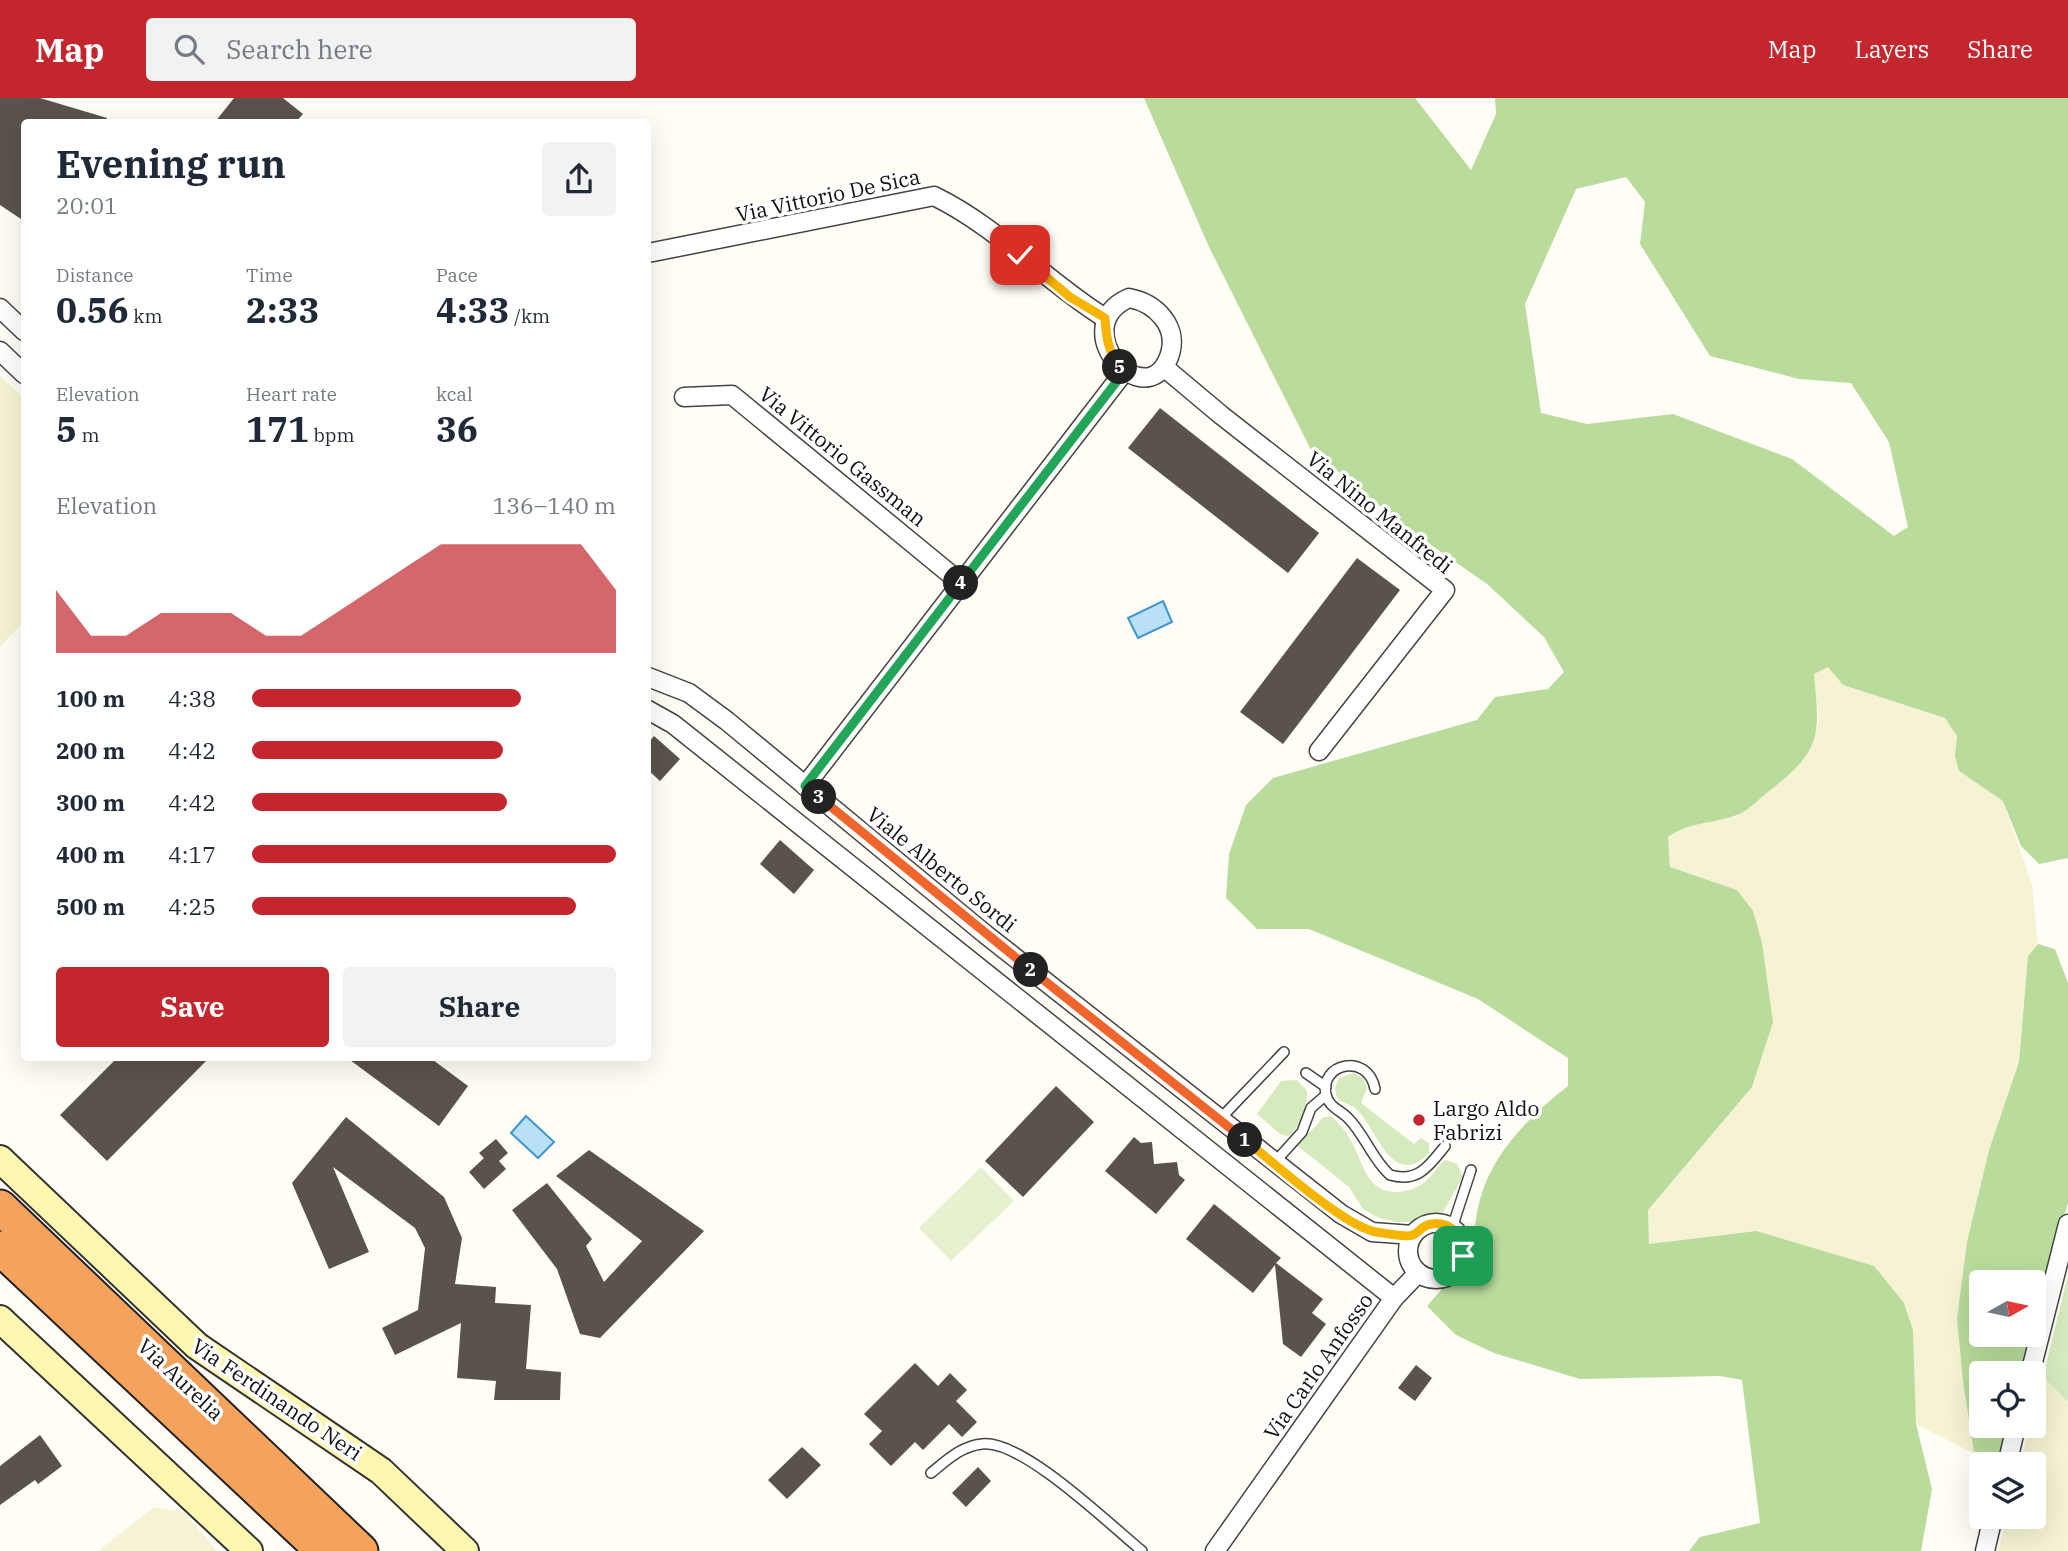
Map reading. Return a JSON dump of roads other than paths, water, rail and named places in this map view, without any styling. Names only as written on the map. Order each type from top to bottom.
[{"type":"highway","name":"Via Aurelia","points":[[0,1207],[362,1551]]},
{"type":"highway","name":"Via Aurelia","points":[[0,1248],[323,1551]]},
{"type":"street","name":"Via Vittorio De Sica","points":[[651,252],[934,196],[969,213],[1070,297],[1105,318]]},
{"type":"street","points":[[1129,298],[1145,301],[1161,313],[1170,331],[1172,349],[1165,368],[1150,377],[1136,378],[1124,372],[1113,359],[1106,338],[1105,318],[1112,306],[1129,298]]},
{"type":"street","points":[[0,308],[21,328]]},
{"type":"street","points":[[0,351],[21,371]]},
{"type":"street","name":"Via Nino Manfredi","points":[[1165,368],[1445,590],[1319,751]]},
{"type":"street","points":[[805,786],[1124,372]]},
{"type":"street","name":"Via Vittorio Gassman","points":[[684,397],[732,395],[961,583]]},
{"type":"street","name":"Viale Alberto Sordi","points":[[651,678],[689,692],[985,934],[1341,1214],[1372,1232],[1413,1235]]},
{"type":"street","name":"Via Carlo Anfosso","points":[[651,712],[673,724],[1394,1298],[1215,1551]]},
{"type":"street","points":[[967,958],[985,934]]},
{"type":"street","name":"Via Ferdinando Neri","points":[[0,1159],[197,1346],[381,1471],[464,1551]]},
{"type":"street","points":[[1430,1224],[1443,1224],[1452,1228],[1462,1241],[1464,1251],[1460,1265],[1442,1279],[1432,1279],[1418,1273],[1408,1256],[1413,1235],[1430,1224]]},
{"type":"street","points":[[2033,1361],[2068,1224]]},
{"type":"street","points":[[1394,1298],[1418,1273]]},
{"type":"street","points":[[0,1319],[249,1551]]},
{"type":"street","points":[[1985,1551],[1990,1529]]},
{"type":"lane","points":[[1219,1120],[1284,1052]]},
{"type":"lane","points":[[1274,1163],[1302,1132],[1311,1108],[1326,1091],[1333,1072],[1347,1065],[1363,1068],[1373,1081],[1375,1089]]},
{"type":"lane","points":[[1306,1073],[1326,1091],[1334,1108],[1350,1120],[1390,1175],[1409,1178],[1419,1175],[1445,1146]]},
{"type":"lane","points":[[1452,1228],[1472,1170]]},
{"type":"lane","points":[[931,1473],[967,1447],[981,1444],[1005,1446],[1033,1461],[1142,1551]]},
{"type":"water","points":[[1163,601],[1172,622],[1138,638],[1128,618]]},
{"type":"water","points":[[526,1116],[554,1142],[538,1158],[511,1133]]},
{"type":"place","name":"Largo Aldo Fabrizi","points":[[1419,1120]]}]
